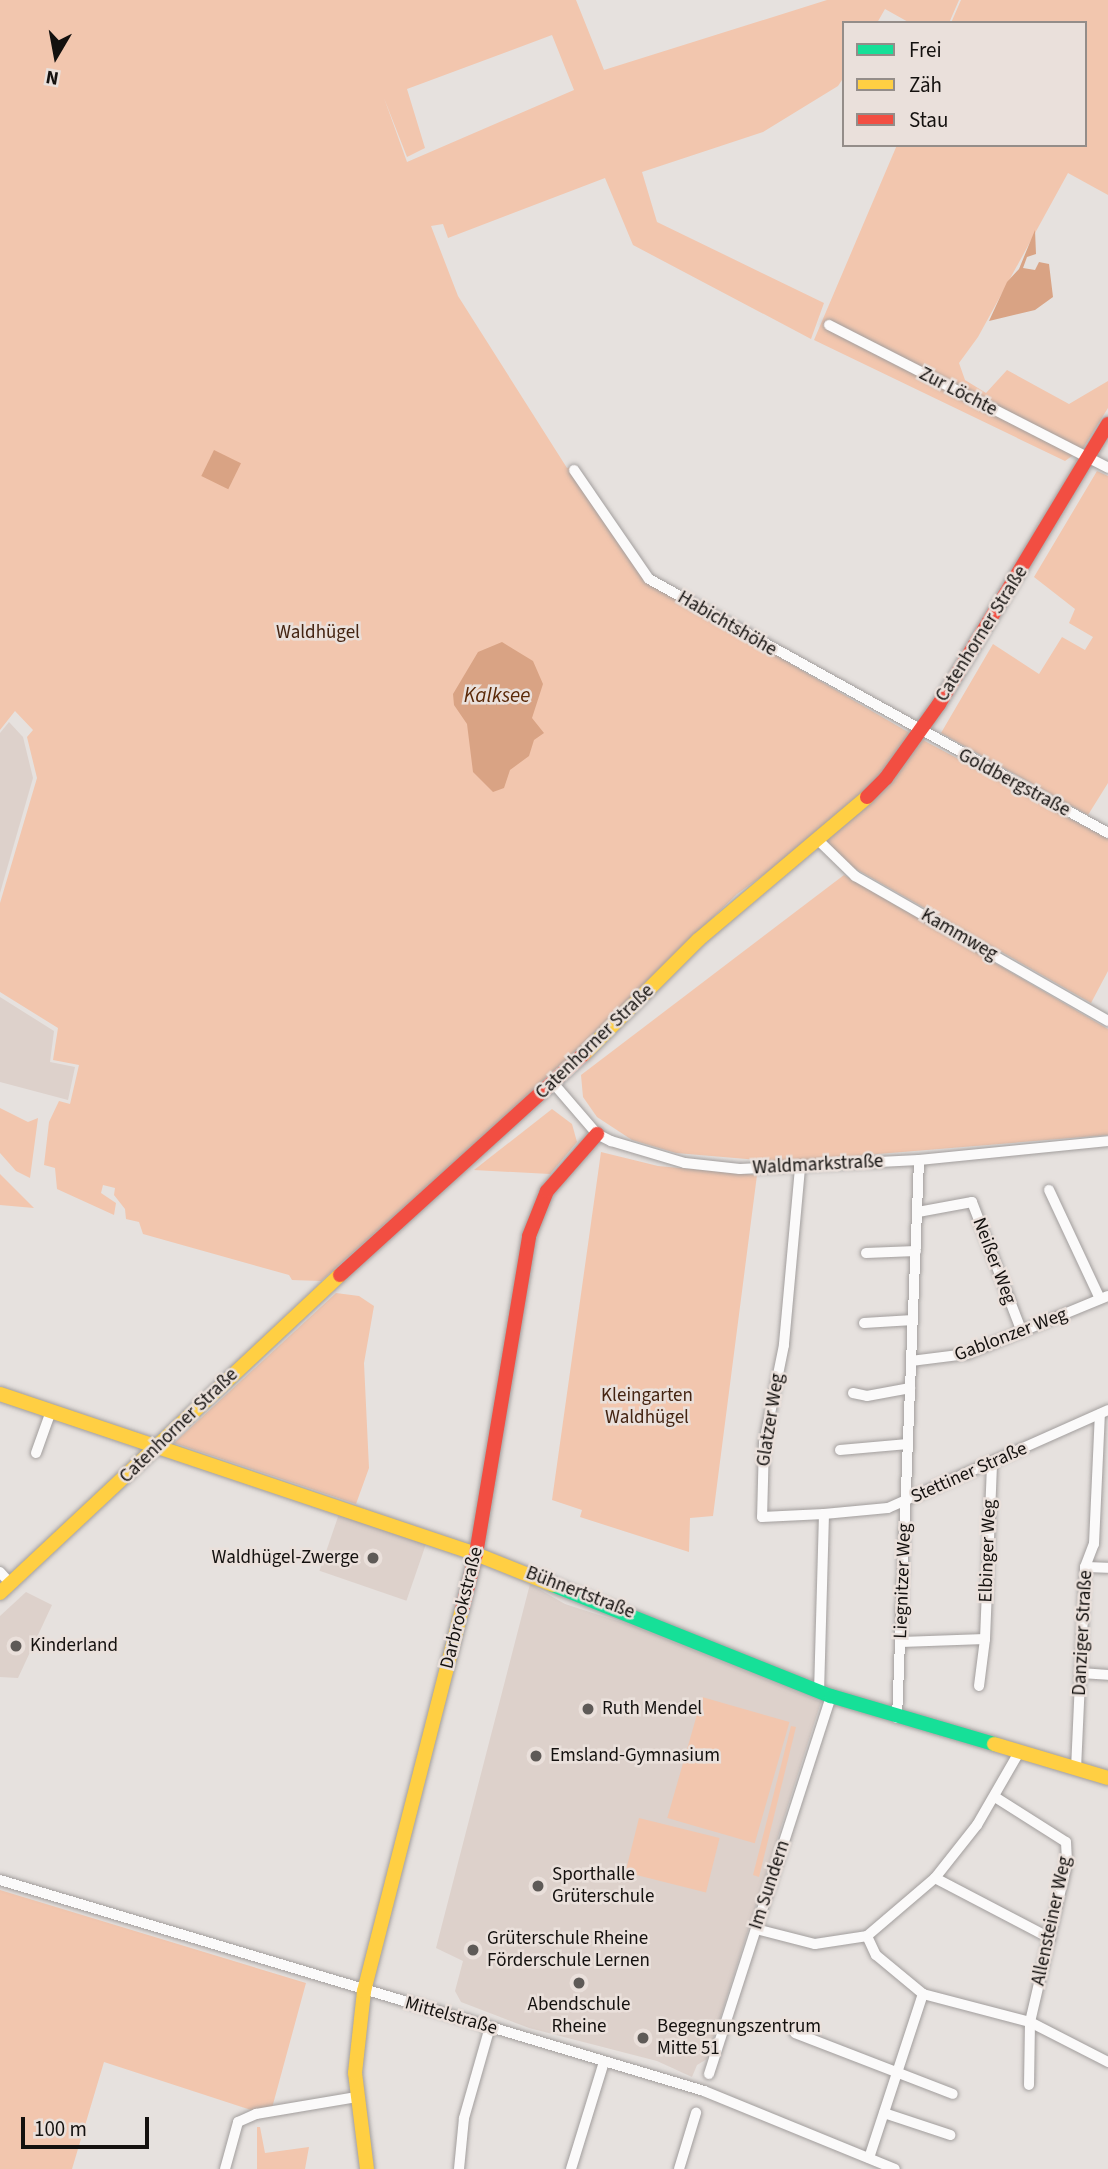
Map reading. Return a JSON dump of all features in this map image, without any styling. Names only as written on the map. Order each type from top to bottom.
[{"type":"street","name":"Zur Löchte","points":[[829,325],[1108,468]]},
{"type":"street","name":"Catenhorner Straße","points":[[5,1588],[155,1446],[554,1084],[698,940],[818,840],[886,778],[921,733],[1108,424]]},
{"type":"street","name":"Habichtshöhe","points":[[574,470],[649,579],[921,733]]},
{"type":"street","name":"Goldbergstraße","points":[[921,733],[1108,833]]},
{"type":"street","name":"Kammweg","points":[[818,840],[855,876],[1108,1021]]},
{"type":"street","name":"Waldmarkstraße","points":[[554,1084],[597,1133],[685,1163],[740,1169],[919,1160],[1108,1141]]},
{"type":"street","name":"Darbrookstraße","points":[[367,2169],[357,2097],[357,2038],[365,1991],[476,1554],[529,1236],[547,1191],[597,1133]]},
{"type":"street","name":"Liegnitzer Weg","points":[[897,1718],[919,1160]]},
{"type":"street","name":"Glatzer Weg","points":[[800,1168],[784,1345],[764,1443],[762,1517],[824,1514]]},
{"type":"street","points":[[1049,1190],[1104,1297]]},
{"type":"street","name":"Neißer Weg","points":[[918,1212],[972,1202],[1022,1332]]},
{"type":"street","points":[[866,1253],[916,1251]]},
{"type":"street","name":"Gablonzer Weg","points":[[912,1361],[947,1360],[1104,1297]]},
{"type":"street","points":[[863,1323],[914,1320]]},
{"type":"street","points":[[853,1393],[867,1396],[910,1388]]},
{"type":"street","name":"Bühnertstraße","points":[[0,1394],[476,1554],[825,1694],[1018,1754],[1108,1778]]},
{"type":"street","points":[[36,1453],[51,1411]]},
{"type":"street","name":"Stettiner Straße","points":[[824,1514],[869,1511],[905,1501],[1104,1412]]},
{"type":"street","name":"Danziger Straße","points":[[1076,1769],[1085,1567],[1094,1544],[1104,1412]]},
{"type":"street","points":[[840,1450],[908,1444]]},
{"type":"street","name":"Elbinger Weg","points":[[979,1686],[985,1639],[992,1463]]},
{"type":"street","points":[[824,1514],[825,1694]]},
{"type":"street","points":[[1085,1567],[1108,1568]]},
{"type":"street","points":[[0,1572],[5,1588]]},
{"type":"street","points":[[901,1642],[985,1639]]},
{"type":"street","points":[[1081,1673],[1108,1675]]},
{"type":"street","name":"Im Sundern","points":[[709,2074],[756,1928],[825,1694]]},
{"type":"street","points":[[756,1928],[815,1944],[867,1936],[935,1878],[995,1797],[1018,1754]]},
{"type":"street","name":"Allensteiner Weg","points":[[995,1797],[1066,1842],[1067,1863],[1030,2022],[1029,2085]]},
{"type":"street","points":[[935,1878],[1050,1938]]},
{"type":"street","name":"Mittelstraße","points":[[0,1880],[704,2091],[895,2169]]},
{"type":"street","points":[[867,1936],[876,1955],[923,1994],[1030,2022],[1108,2062]]},
{"type":"street","points":[[869,2158],[923,1994]]},
{"type":"street","points":[[459,2169],[464,2118],[490,2027]]},
{"type":"street","points":[[794,2033],[896,2076],[953,2094]]},
{"type":"street","points":[[571,2169],[604,2062]]},
{"type":"street","points":[[225,2169],[238,2122],[256,2114],[357,2097]]},
{"type":"street","points":[[679,2169],[696,2113]]},
{"type":"street","points":[[884,2113],[950,2135]]},
{"type":"shaded area","points":[[9,722],[23,737],[33,778],[0,893],[0,733]]},
{"type":"shaded area","points":[[0,997],[54,1031],[50,1062],[75,1067],[68,1100],[0,1082]]},
{"type":"shaded area","name":"Waldhügel-Zwerge","points":[[339,1514],[426,1544],[406,1601],[319,1571]]},
{"type":"shaded area","points":[[530,1584],[565,1604],[633,1626],[821,1702],[707,2059],[697,2065],[692,2077],[657,2061],[529,2028],[461,2002],[455,1991],[463,1961],[436,1948]]},
{"type":"shaded area","name":"Kinderland","points":[[26,1592],[52,1605],[18,1678],[0,1677],[0,1616]]},
{"type":"green space","name":"Waldhügel","points":[[0,0],[576,0],[604,70],[827,0],[959,0],[950,21],[906,21],[885,9],[878,21],[842,21],[842,80],[838,86],[763,132],[642,172],[657,222],[824,303],[811,339],[633,245],[605,178],[448,238],[443,224],[431,226],[458,296],[567,468],[576,465],[648,581],[908,732],[1108,839],[1108,971],[1091,1003],[849,865],[813,839],[737,894],[528,1097],[321,1281],[292,1280],[289,1275],[143,1234],[139,1222],[126,1219],[125,1209],[114,1195],[115,1188],[103,1185],[101,1193],[116,1203],[114,1215],[57,1189],[55,1168],[44,1165],[49,1122],[59,1101],[70,1104],[79,1065],[53,1060],[58,1028],[0,992],[0,903],[37,778],[27,737],[33,730],[15,711],[0,730]],"holes":[[[552,35],[574,90],[407,162],[384,98],[407,157],[425,148],[407,89]]]},
{"type":"green space","points":[[961,0],[1108,0],[1108,195],[1068,173],[978,337],[959,363],[965,380],[986,393],[1007,370],[1069,404],[1108,381],[1108,408],[1083,448],[1065,461],[814,340],[896,147],[1087,147],[1087,21],[952,21]]},
{"type":"green space","points":[[1097,471],[1108,476],[1108,783],[1088,815],[941,733],[993,644],[1039,674],[1062,637],[1085,650],[1093,637],[1069,623],[1075,609],[1034,577]]},
{"type":"green space","points":[[844,875],[1108,1029],[1108,1135],[781,1162],[676,1153],[632,1140],[597,1117],[583,1097],[581,1075]]},
{"type":"green space","points":[[0,1108],[28,1122],[38,1118],[30,1178],[16,1171],[0,1153]]},
{"type":"green space","points":[[552,1109],[572,1124],[577,1142],[550,1174],[474,1170]]},
{"type":"green space","name":"Kleingarten Waldhügel","points":[[601,1152],[658,1166],[757,1175],[713,1516],[690,1518],[689,1552],[580,1517],[582,1510],[552,1500]]},
{"type":"green space","points":[[0,1174],[34,1208],[0,1205]]},
{"type":"green space","points":[[336,1293],[359,1296],[374,1306],[364,1363],[369,1468],[356,1504],[174,1443]]},
{"type":"green space","points":[[702,1697],[789,1722],[755,1843],[667,1818]]},
{"type":"green space","points":[[791,1726],[796,1727],[759,1877],[753,1875]]},
{"type":"green space","points":[[639,1818],[720,1838],[706,1892],[625,1872]]},
{"type":"green space","points":[[0,1890],[306,1983],[272,2108],[251,2110],[104,2062],[72,2169],[0,2169]]},
{"type":"green space","points":[[257,2127],[260,2127],[265,2153],[309,2147],[305,2169],[257,2169]]},
{"type":"water","points":[[1035,230],[1036,254],[1027,257],[1023,268],[1035,270],[1039,262],[1049,264],[1053,297],[1035,310],[989,321],[1007,282],[1019,269]]},
{"type":"water","points":[[214,450],[241,463],[228,489],[201,476]]},
{"type":"water","name":"Kalksee","points":[[502,642],[533,661],[543,684],[532,718],[544,733],[534,740],[529,756],[510,770],[504,788],[493,792],[473,772],[467,724],[454,705],[453,694],[478,652]]},
{"type":"traffic: fast","points":[[553,1585],[831,1696],[994,1744]]},
{"type":"traffic: slow","points":[[584,1054],[698,940],[867,797]]},
{"type":"traffic: slow","points":[[0,1593],[340,1275]]},
{"type":"traffic: slow","points":[[0,1394],[476,1554],[553,1585]]},
{"type":"traffic: slow","points":[[367,2169],[355,2073],[364,1991],[462,1610]]},
{"type":"traffic: slow","points":[[994,1744],[1108,1778]]},
{"type":"traffic: jam","points":[[867,797],[886,778],[939,704],[1108,424]]},
{"type":"traffic: jam","points":[[340,1275],[584,1054]]},
{"type":"traffic: jam","points":[[462,1610],[476,1554],[529,1236],[547,1191],[597,1134]]},
{"type":"place","name":"Waldhügel-Zwerge","points":[[373,1558]]},
{"type":"place","name":"Kinderland","points":[[16,1646]]},
{"type":"place","name":"Ruth Mendel","points":[[588,1709]]},
{"type":"place","name":"Emsland-Gymnasium","points":[[536,1756]]},
{"type":"place","name":"Sporthalle Grüterschule","points":[[538,1886]]},
{"type":"place","name":"Grüterschule Rheine Förderschule Lernen","points":[[473,1950]]},
{"type":"place","name":"Abendschule Rheine","points":[[579,1983]]},
{"type":"place","name":"Begegnungszentrum Mitte 51","points":[[643,2038]]}]
